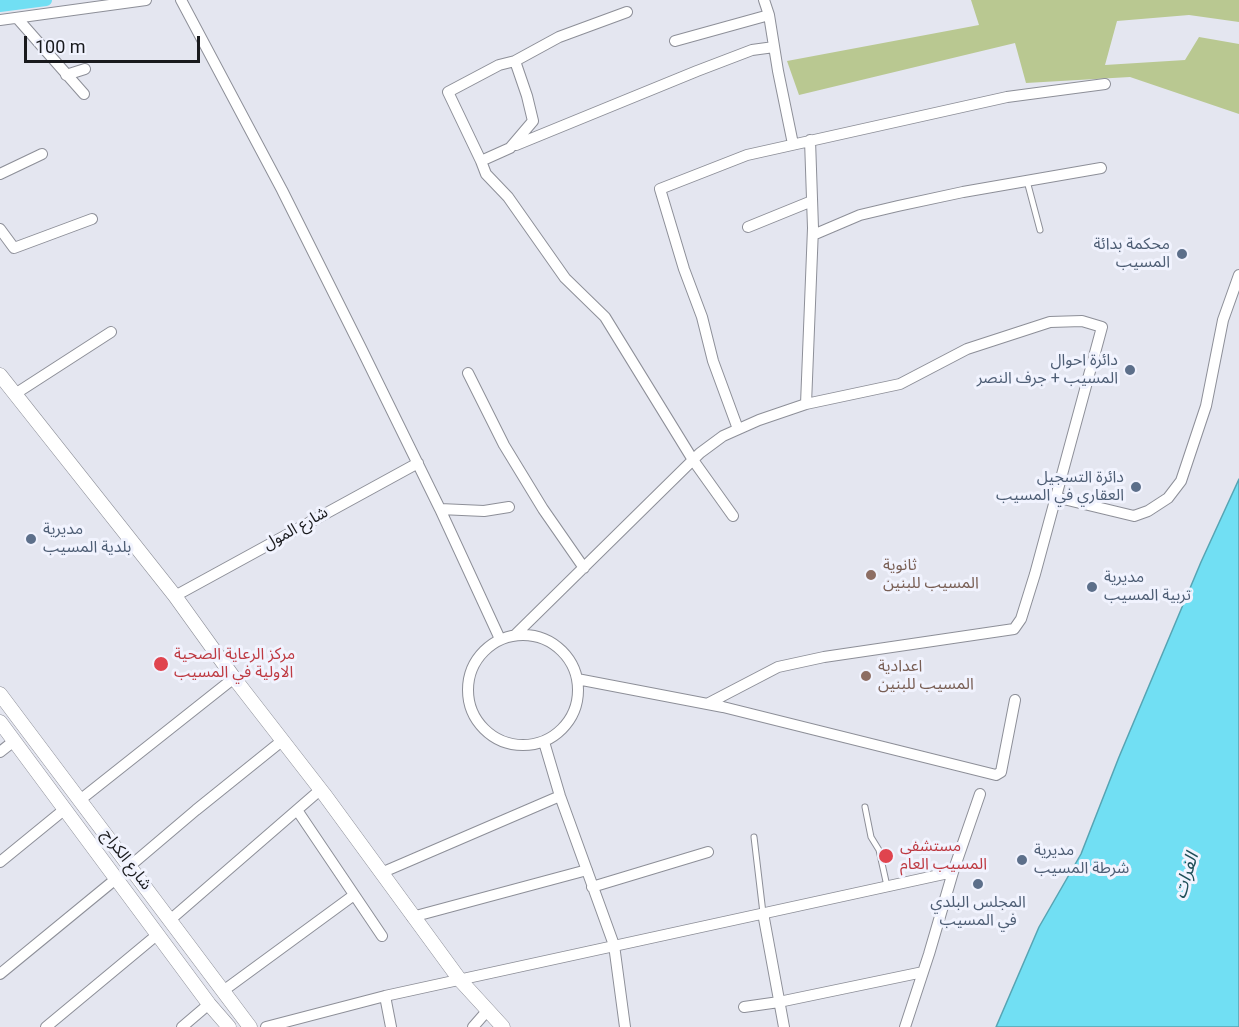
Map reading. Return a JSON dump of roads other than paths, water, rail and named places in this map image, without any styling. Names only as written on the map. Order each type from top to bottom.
[{"type":"street","points":[[0,20],[146,0]]},
{"type":"street","points":[[181,0],[282,190],[418,463],[500,639]]},
{"type":"street","points":[[765,0],[793,144]]},
{"type":"street","points":[[627,12],[559,37],[515,61],[499,65],[448,92],[486,174],[508,197],[565,278],[605,318],[693,460],[733,516]]},
{"type":"street","points":[[675,41],[769,15]]},
{"type":"street","points":[[17,18],[84,94]]},
{"type":"street","points":[[481,161],[697,71],[752,50],[774,47]]},
{"type":"street","points":[[510,148],[533,121],[515,61]]},
{"type":"street","points":[[66,75],[85,69]]},
{"type":"street","points":[[738,429],[713,361],[702,318],[660,189],[747,155],[793,144],[1007,97],[1105,84]]},
{"type":"street","points":[[806,404],[813,234],[810,140]]},
{"type":"street","points":[[0,174],[42,154]]},
{"type":"street","points":[[813,234],[860,215],[898,206],[1101,168]]},
{"type":"street","points":[[748,227],[812,201]]},
{"type":"street","points":[[0,229],[14,248],[92,219]]},
{"type":"street","points":[[1055,497],[1134,516],[1148,511],[1168,498],[1181,481],[1206,406],[1223,320],[1239,274]]},
{"type":"street","points":[[515,635],[693,460],[723,436],[759,420],[806,404],[900,384],[967,349],[1050,320],[1082,321],[1102,327],[1035,574],[1021,619],[1014,629],[824,657],[778,667],[707,704]]},
{"type":"street","points":[[15,394],[111,332]]},
{"type":"street","points":[[468,373],[504,445],[543,509],[584,568]]},
{"type":"street","points":[[0,375],[176,596],[234,678],[283,740],[460,980],[503,1027]]},
{"type":"street","name":"شارع المول","points":[[176,596],[418,463]]},
{"type":"street","points":[[440,509],[484,511],[509,507]]},
{"type":"street","points":[[515,635],[543,638],[555,645],[573,666],[577,680],[578,695],[571,716],[557,734],[544,742],[525,746],[506,743],[489,735],[476,721],[468,703],[467,684],[472,666],[484,650],[500,639],[515,635]]},
{"type":"street","points":[[80,800],[234,678]]},
{"type":"street","points":[[577,680],[707,704],[996,775],[1000,772],[1015,700]]},
{"type":"street","name":"شارع الكراج","points":[[0,694],[250,1027]]},
{"type":"street","name":"شارع الكراج","points":[[0,722],[209,1004],[229,1027]]},
{"type":"street","points":[[130,866],[283,740]]},
{"type":"street","points":[[0,752],[14,741]]},
{"type":"street","points":[[544,742],[560,796],[614,945],[625,1027]]},
{"type":"street","points":[[170,920],[320,790]]},
{"type":"street","points":[[905,1027],[953,872],[980,794]]},
{"type":"street","points":[[381,873],[560,796]]},
{"type":"street","points":[[0,862],[65,808]]},
{"type":"street","points":[[297,810],[382,936]]},
{"type":"street","points":[[592,887],[708,852]]},
{"type":"street","points":[[412,917],[587,870]]},
{"type":"street","points":[[266,1027],[385,996],[953,872]]},
{"type":"street","points":[[0,974],[117,878]]},
{"type":"street","points":[[224,991],[354,895]]},
{"type":"street","points":[[763,913],[784,1027]]},
{"type":"street","points":[[46,1027],[158,934]]},
{"type":"street","points":[[744,1007],[779,1002],[923,972]]},
{"type":"street","points":[[385,996],[391,1027]]},
{"type":"street","points":[[182,1027],[209,1004]]},
{"type":"street","points":[[473,1027],[487,1011]]},
{"type":"lane","points":[[1027,181],[1040,230]]},
{"type":"lane","points":[[865,807],[871,837],[879,850],[887,886]]},
{"type":"lane","points":[[754,837],[763,913]]},
{"type":"water","name":"الفرات","points":[[1239,479],[1239,1027],[996,1027],[1039,927],[1081,854],[1201,562]]},
{"type":"waterway","points":[[0,6],[46,0]]},
{"type":"place","name":"محكمة بدائة المسيب","points":[[1182,254]]},
{"type":"place","name":"دائرة احوال المسيب + جرف النصر","points":[[1130,370]]},
{"type":"place","name":"دائرة التسجيل العقاري في المسيب","points":[[1136,487]]},
{"type":"place","name":"مديرية بلدية المسيب","points":[[31,539]]},
{"type":"place","name":"ثانوية المسيب للبنين","points":[[871,575]]},
{"type":"place","name":"مديرية تربية المسيب","points":[[1092,587]]},
{"type":"place","name":"مركز الرعاية الصحية الاولية في المسيب","points":[[161,664]]},
{"type":"place","name":"اعدادية المسيب للبنين","points":[[866,676]]},
{"type":"place","name":"مستشفى المسيب العام","points":[[886,856]]},
{"type":"place","name":"مديرية شرطة المسيب","points":[[1022,860]]},
{"type":"place","name":"المجلس البلدي في المسيب","points":[[978,884]]}]
